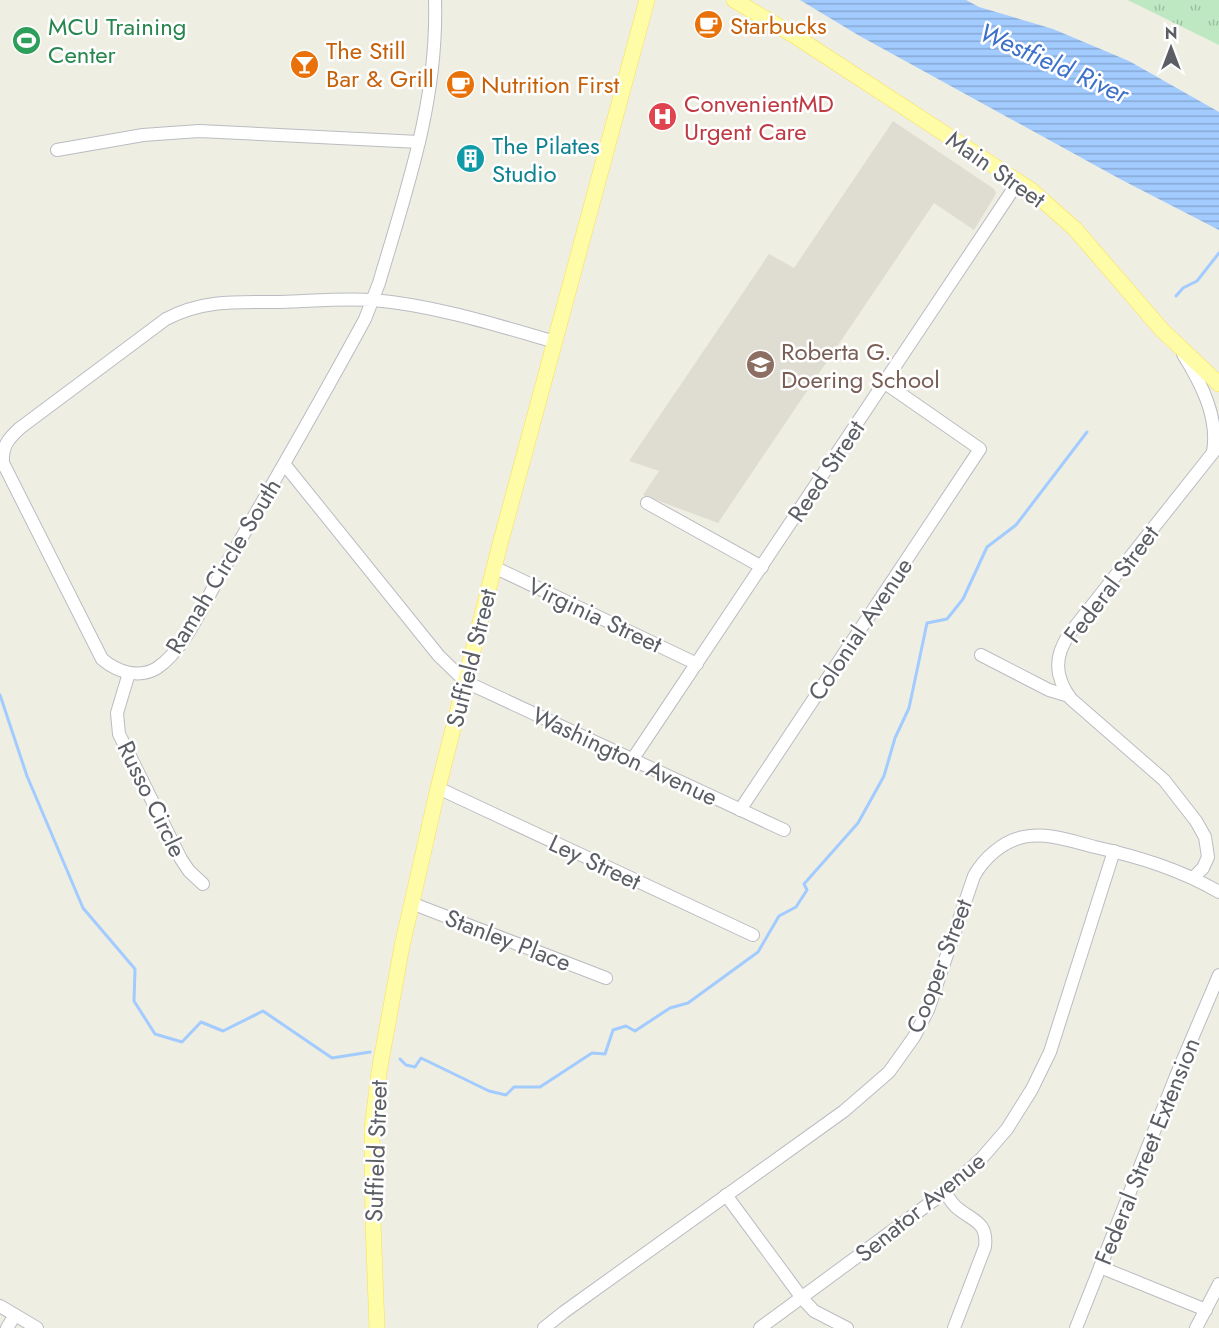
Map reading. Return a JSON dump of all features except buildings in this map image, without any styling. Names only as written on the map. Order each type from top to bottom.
[{"type":"main road","name":"Suffield Street","points":[[377,1328],[372,1173],[373,1119],[382,1053],[411,903],[494,567],[647,0]]},
{"type":"main road","name":"Main Street","points":[[734,0],[795,36],[1017,180],[1046,202],[1075,229],[1180,349],[1219,384]]},
{"type":"street","name":"Ramah Circle South","points":[[129,673],[155,669],[169,658],[185,636],[285,465],[365,319],[373,300],[426,114],[434,59],[435,0]]},
{"type":"street","points":[[57,150],[143,135],[199,131],[419,142]]},
{"type":"street","name":"Reed Street","points":[[632,760],[885,383],[1012,191],[1017,180]]},
{"type":"street","points":[[129,673],[112,668],[102,659],[3,463],[2,450],[20,428],[127,347],[184,309],[228,302],[373,300],[442,312],[555,342]]},
{"type":"street","points":[[1180,349],[1200,385],[1212,414],[1216,449]]},
{"type":"street","name":"Colonial Avenue","points":[[740,810],[980,449],[885,383]]},
{"type":"street","name":"Federal Street","points":[[1216,449],[1065,640],[1059,655],[1058,673],[1060,682],[1069,696],[1164,780],[1219,856]]},
{"type":"street","name":"Washington Avenue","points":[[285,465],[439,656],[466,682],[784,830]]},
{"type":"street","points":[[647,503],[762,567]]},
{"type":"street","name":"Virginia Street","points":[[494,567],[697,664]]},
{"type":"street","points":[[981,655],[1049,690],[1069,696]]},
{"type":"street","name":"Russo Circle","points":[[129,673],[117,713],[119,734],[181,859],[189,871],[203,884]]},
{"type":"street","name":"Ley Street","points":[[438,788],[753,935]]},
{"type":"street","name":"Federal Street","points":[[1193,878],[1203,868],[1208,857],[1208,847],[1201,829]]},
{"type":"street","name":"Cooper Street","points":[[544,1328],[859,1099],[880,1081],[896,1063],[924,1020],[970,884],[979,867],[991,854],[1014,840],[1037,836],[1068,839],[1154,862],[1193,878],[1219,892]]},
{"type":"street","name":"Senator Avenue","points":[[760,1328],[945,1192],[1003,1135],[1038,1078],[1061,1022],[1114,851]]},
{"type":"street","name":"Stanley Place","points":[[411,903],[606,978]]},
{"type":"street","name":"Federal Street Extension","points":[[1076,1328],[1219,975]]},
{"type":"street","points":[[945,1192],[956,1207],[979,1223],[986,1241],[954,1328]]},
{"type":"street","points":[[726,1195],[801,1298],[814,1311],[847,1328]]},
{"type":"street","points":[[1100,1267],[1206,1310]]},
{"type":"street","points":[[1196,1328],[1219,1284]]},
{"type":"street","points":[[0,1306],[37,1328]]},
{"type":"street","points":[[6,1328],[15,1314]]},
{"type":"shaded area","name":"Roberta G. Doering School","points":[[893,121],[994,189],[996,193],[974,230],[934,203],[718,523],[643,495],[659,471],[629,461],[769,254],[794,268]]},
{"type":"green space","points":[[1127,0],[1219,0],[1219,45],[1136,4]]},
{"type":"water","name":"Westfield River","points":[[800,0],[966,0],[979,7],[1053,29],[1129,61],[1219,112],[1219,230],[1120,179],[858,35]]},
{"type":"waterway","points":[[1176,296],[1183,288],[1197,281],[1219,253]]},
{"type":"waterway","points":[[400,1059],[406,1065],[415,1067],[421,1058],[489,1091],[506,1095],[514,1087],[540,1087],[592,1053],[605,1054],[613,1030],[626,1026],[635,1031],[670,1008],[688,1003],[758,952],[779,916],[796,907],[807,890],[804,884],[858,823],[884,776],[895,738],[909,708],[927,623],[947,619],[963,599],[987,547],[1016,525],[1087,432]]},
{"type":"waterway","points":[[0,695],[27,776],[83,908],[135,969],[134,1001],[155,1034],[182,1042],[201,1022],[223,1031],[263,1011],[332,1058],[370,1052]]},
{"type":"place","name":"Starbucks","points":[[709,25]]},
{"type":"place","name":"MCU Training Center","points":[[27,40]]},
{"type":"place","name":"The Still Bar & Grill","points":[[305,64]]},
{"type":"place","name":"Nutrition First","points":[[460,84]]},
{"type":"place","name":"ConvenientMD Urgent Care","points":[[663,117]]},
{"type":"place","name":"The Pilates Studio","points":[[471,159]]},
{"type":"place","name":"Roberta G. Doering School","points":[[760,365]]}]
